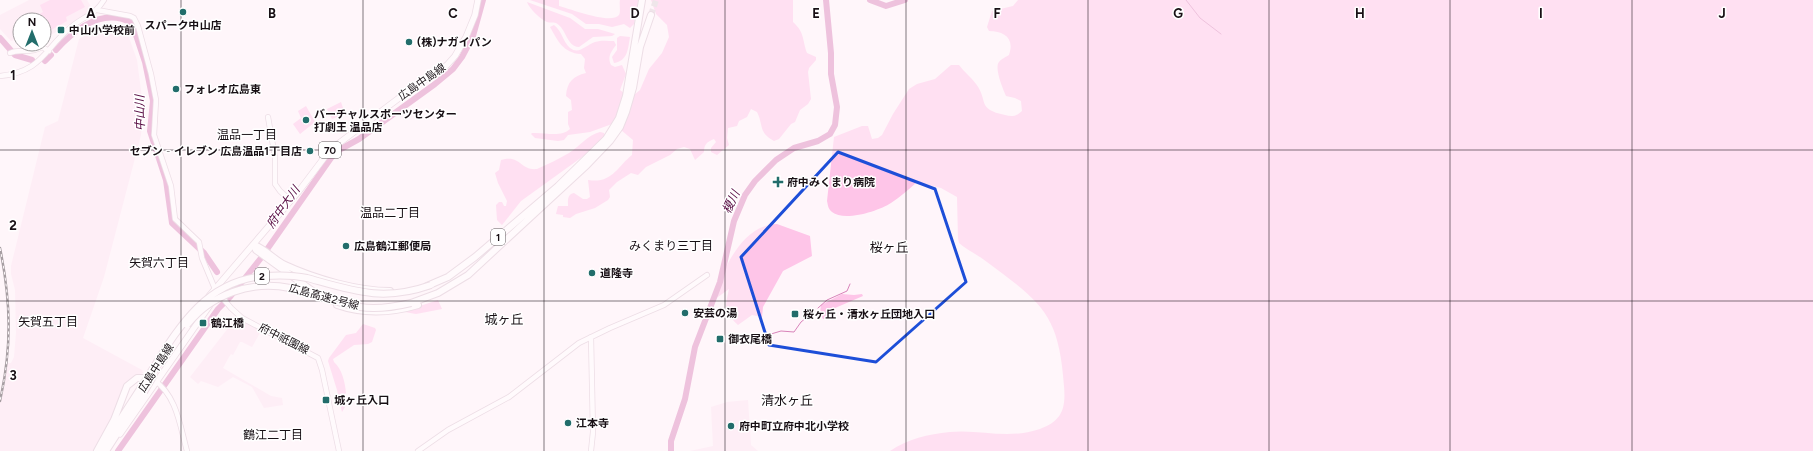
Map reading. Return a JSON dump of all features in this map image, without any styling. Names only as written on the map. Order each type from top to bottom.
[{"type":"highway","name":"1","points":[[631,88],[642,0]]},
{"type":"highway","name":"1","points":[[526,222],[588,165],[623,120],[640,46],[651,15]]},
{"type":"highway","name":"1","points":[[433,285],[455,273],[475,257],[558,186],[608,140]]},
{"type":"highway","points":[[257,248],[315,293],[335,304],[359,310],[394,310],[430,300],[460,284],[480,268],[526,222]]},
{"type":"highway","name":"広島高速2号線","points":[[142,391],[182,331],[195,315],[216,299],[239,289],[257,286],[282,287],[338,303],[368,308],[390,307],[411,303],[438,293],[461,280],[526,222]]},
{"type":"highway","points":[[266,255],[297,270],[342,284],[365,289],[390,291],[407,290],[433,285]]},
{"type":"highway","name":"広島高速2号線","points":[[142,391],[191,313],[212,294],[240,281],[263,276],[294,276],[349,291],[380,294],[404,293],[433,285]]},
{"type":"highway","points":[[97,451],[114,420],[122,396],[128,386],[134,380],[140,378],[155,382]]},
{"type":"highway","name":"2","points":[[102,451],[142,391]]},
{"type":"highway","name":"2","points":[[107,451],[142,391]]},
{"type":"main road","name":"広島中島線","points":[[102,451],[121,418],[155,382],[172,344],[215,289],[257,248],[291,201],[336,144],[415,86],[448,65],[456,56],[475,15],[478,0]]},
{"type":"main road","name":"広島中島線","points":[[107,451],[210,305],[215,289]]},
{"type":"street","points":[[52,48],[72,27],[97,10],[104,0]]},
{"type":"street","name":"府中祇園線","points":[[97,10],[130,16],[134,18],[138,26],[146,51],[156,100],[154,136],[171,186],[175,219],[199,242],[201,253],[215,289],[230,307],[242,318],[318,358],[322,370],[339,451]]},
{"type":"street","points":[[0,76],[32,67],[48,52]]},
{"type":"street","points":[[268,117],[275,157],[275,184],[291,201]]},
{"type":"street","points":[[418,451],[440,434],[509,397],[560,357],[591,337],[664,305],[707,275]]},
{"type":"street","points":[[591,337],[593,432],[591,451]]},
{"type":"street","points":[[155,382],[168,395],[177,412],[187,451]]},
{"type":"highlighted area","points":[[838,152],[935,189],[966,282],[876,362],[769,345],[741,257]]},
{"type":"shaded area","points":[[29,0],[87,0],[93,10],[52,34],[52,12],[12,12],[11,41],[0,29],[0,15]]},
{"type":"shaded area","points":[[50,0],[81,0],[85,7],[66,17],[67,21],[52,29],[52,12],[43,12],[40,5]]},
{"type":"shaded area","points":[[530,0],[559,0],[559,6],[590,15],[615,18],[620,12],[620,0],[638,0],[634,24],[630,28],[624,24],[612,27],[599,24],[586,24],[572,14]]},
{"type":"shaded area","points":[[651,0],[793,0],[793,22],[800,30],[807,53],[816,57],[816,60],[809,68],[808,72],[811,99],[808,104],[800,110],[795,122],[791,124],[779,139],[774,141],[763,132],[757,112],[751,109],[747,117],[739,121],[737,126],[728,128],[727,138],[729,145],[717,155],[711,152],[711,148],[716,142],[714,139],[706,144],[704,152],[695,160],[690,149],[684,147],[677,149],[670,155],[646,167],[638,175],[631,173],[617,182],[609,190],[610,197],[608,200],[595,208],[576,214],[570,218],[563,217],[563,215],[556,214],[558,206],[568,206],[568,198],[570,195],[574,193],[583,199],[587,199],[590,197],[588,180],[596,181],[609,177],[632,155],[633,140],[621,130],[634,95],[640,90],[649,69],[662,53],[669,37],[667,25],[656,14]]},
{"type":"shaded area","points":[[1018,0],[1813,0],[1813,451],[890,451],[911,440],[942,433],[961,431],[1016,434],[1028,432],[1040,429],[1053,422],[1058,418],[1063,408],[1064,394],[1062,362],[1058,342],[1052,326],[1044,312],[1022,289],[984,259],[959,243],[957,197],[941,188],[917,182],[901,196],[886,206],[853,216],[837,215],[830,210],[827,201],[834,137],[862,126],[868,126],[872,139],[878,138],[882,135],[909,89],[917,84],[935,79],[951,65],[959,65],[974,81],[980,90],[984,104],[990,110],[1010,116],[1014,116],[1022,111],[1021,101],[1006,96],[998,74],[999,62],[1009,55],[1011,44],[1004,34],[989,31],[987,27],[992,11],[1013,6]]},
{"type":"shaded area","points":[[527,2],[570,18],[585,29],[598,29],[615,34],[612,36],[593,37],[579,47],[575,46],[571,44],[560,26],[556,23],[547,22],[541,18],[532,10]]},
{"type":"shaded area","points":[[554,25],[559,30],[568,46],[573,50],[582,49],[598,41],[614,41],[616,45],[609,59],[611,65],[615,67],[622,65],[626,74],[620,90],[624,93],[618,112],[612,124],[590,132],[568,135],[564,140],[558,141],[535,138],[531,134],[557,134],[566,132],[570,129],[568,124],[568,112],[572,110],[571,100],[566,96],[569,83],[574,78],[586,73],[584,68],[585,59],[581,54],[565,49],[550,27]]},
{"type":"shaded area","points":[[100,26],[119,26],[126,29],[137,60],[143,106],[141,135],[104,277],[83,338],[142,370],[143,373],[129,380],[124,386],[117,407],[94,451],[0,451],[0,396],[6,363],[11,363],[14,357],[16,333],[15,290],[11,274],[11,266],[45,127],[58,121],[79,39]]},
{"type":"shaded area","points":[[620,36],[630,37],[628,50],[622,60],[614,63],[612,57],[617,50],[617,38]]},
{"type":"shaded area","points":[[341,102],[345,114],[332,119],[327,109]]},
{"type":"shaded area","name":"バーチャルスポーツセンター 打劇王 温品店","points":[[306,106],[315,122],[300,134],[293,124],[301,118],[298,111]]},
{"type":"shaded area","points":[[600,132],[604,133],[605,136],[589,152],[521,201],[502,225],[497,220],[496,205],[499,202],[502,202],[504,206],[506,206],[507,201],[495,173],[499,170],[501,160],[513,159],[527,168],[537,169],[569,153],[588,138]]},
{"type":"shaded area","points":[[777,224],[810,236],[812,256],[783,271],[763,307],[762,317],[752,315],[738,325],[726,309],[729,289],[711,302],[727,264],[743,241],[753,232],[764,226]]},
{"type":"shaded area","points":[[842,294],[862,294],[863,296],[835,308],[827,319],[823,319],[820,313],[821,305]]},
{"type":"shaded area","points":[[438,300],[442,309],[416,314],[405,312],[405,311]]},
{"type":"shaded area","points":[[236,318],[261,331],[252,347],[240,342],[233,355],[231,354],[223,368],[271,396],[282,398],[283,405],[264,408],[252,387],[233,377],[218,387],[201,381],[198,384],[190,377]]},
{"type":"shaded area","points":[[363,324],[375,328],[376,330],[372,342],[368,344],[354,345],[333,359],[343,376],[345,384],[346,393],[342,397],[345,407],[342,412],[328,361],[346,335],[356,333]]},
{"type":"shaded area","name":"府中町立府中北小学校","points":[[748,400],[751,445],[758,451],[690,451],[713,446],[711,407],[727,402]]},
{"type":"waterway","name":"府中大川","points":[[118,451],[218,309],[230,297],[261,258],[331,158],[339,150],[359,139],[435,84],[453,69],[462,57],[473,36],[483,0]]},
{"type":"waterway","name":"榎川","points":[[671,451],[671,441],[685,399],[695,347],[720,282],[734,221],[745,195],[755,181],[776,160],[794,148],[818,141],[830,134],[835,125],[837,107],[831,74],[831,53],[826,0]]},
{"type":"waterway","name":"榎川","points":[[870,0],[886,6],[905,0]]},
{"type":"waterway","points":[[1186,0],[1200,18],[1221,34]]},
{"type":"waterway","name":"中山川","points":[[56,50],[81,28],[100,19],[121,19],[132,23],[145,62],[153,101],[150,131],[166,180],[172,223],[204,253],[217,272]]},
{"type":"waterway","name":"中山川","points":[[0,38],[15,55],[32,60]]},
{"type":"waterway","name":"中山川","points":[[45,61],[51,55]]},
{"type":"waterway","points":[[818,308],[827,300],[847,291],[850,284]]},
{"type":"waterway","points":[[771,334],[781,331],[794,332],[801,322],[811,314]]},
{"type":"tunnel","points":[[651,15],[656,0]]},
{"type":"railway","points":[[0,248],[4,268],[9,324],[7,362],[0,401]]},
{"type":"place","name":"スパーク中山店","points":[[183,12]]},
{"type":"place","name":"中山小学校前","points":[[61,30]]},
{"type":"place","name":"(株)ナガイパン","points":[[409,42]]},
{"type":"place","name":"フォレオ広島東","points":[[176,89]]},
{"type":"place","name":"バーチャルスポーツセンター 打劇王 温品店","points":[[306,120]]},
{"type":"place","name":"セブン‐イレブン 広島温品1丁目店","points":[[310,151]]},
{"type":"place","name":"府中みくまり病院","points":[[778,182]]},
{"type":"place","name":"広島鶴江郵便局","points":[[346,246]]},
{"type":"place","name":"道隆寺","points":[[592,273]]},
{"type":"place","name":"安芸の湯","points":[[685,313]]},
{"type":"place","name":"桜ヶ丘・清水ヶ丘団地入口","points":[[795,314]]},
{"type":"place","name":"鶴江橋","points":[[203,323]]},
{"type":"place","name":"御衣尾橋","points":[[720,339]]},
{"type":"place","name":"城ヶ丘入口","points":[[326,400]]},
{"type":"place","name":"江本寺","points":[[568,423]]},
{"type":"place","name":"府中町立府中北小学校","points":[[731,426]]},
{"type":"district","name":"温品一丁目","points":[[247,135]]},
{"type":"district","name":"温品二丁目","points":[[390,213]]},
{"type":"district","name":"みくまり三丁目","points":[[671,246]]},
{"type":"district","name":"桜ヶ丘","points":[[889,247]]},
{"type":"district","name":"矢賀六丁目","points":[[159,263]]},
{"type":"district","name":"城ヶ丘","points":[[504,319]]},
{"type":"district","name":"矢賀五丁目","points":[[48,322]]},
{"type":"district","name":"清水ヶ丘","points":[[787,400]]},
{"type":"district","name":"鶴江二丁目","points":[[273,435]]}]
